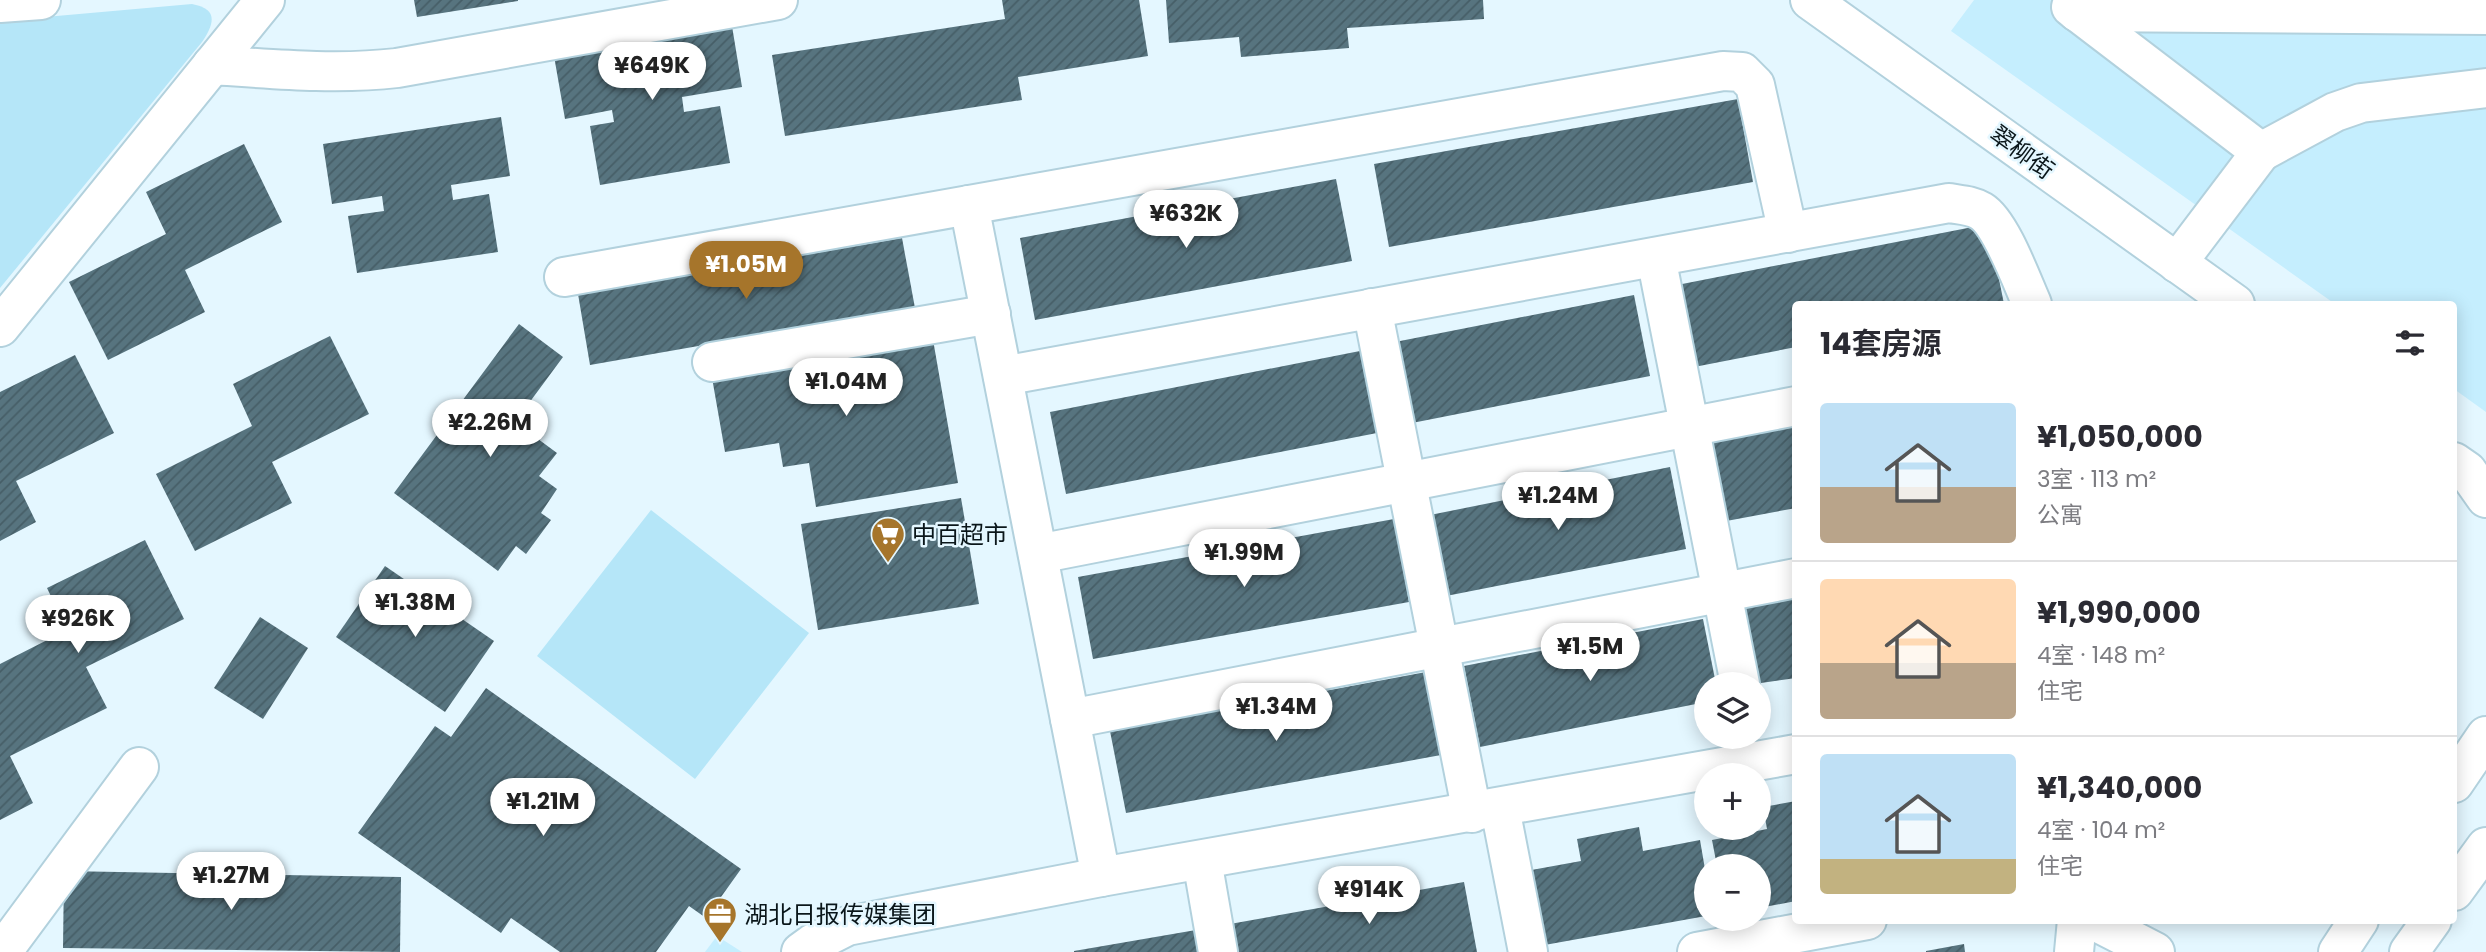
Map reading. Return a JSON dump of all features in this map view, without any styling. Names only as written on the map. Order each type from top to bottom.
[{"type":"main road","points":[[0,3],[41,0]]},
{"type":"main road","points":[[0,327],[265,0]]},
{"type":"main road","points":[[212,65],[366,72],[718,5],[778,0]]},
{"type":"main road","name":"翠柳街","points":[[1810,0],[2231,301]]},
{"type":"main road","points":[[2069,6],[2261,152]]},
{"type":"main road","points":[[2069,6],[2486,15]]},
{"type":"main road","points":[[564,277],[1733,71],[1742,72],[1758,92],[1788,233]]},
{"type":"main road","points":[[2177,263],[2261,152],[2334,112],[2361,103],[2486,88]]},
{"type":"main road","points":[[1003,376],[1949,203],[1972,206],[1984,213],[1997,227],[2031,301]]},
{"type":"main road","points":[[969,205],[1101,877]]},
{"type":"main road","points":[[1656,257],[1738,672]]},
{"type":"main road","points":[[1372,308],[1439,647],[1528,952]]},
{"type":"main road","points":[[712,362],[991,314]]},
{"type":"main road","points":[[1038,554],[1792,407]]},
{"type":"main road","points":[[1070,719],[1792,580]]},
{"type":"main road","points":[[2457,779],[2486,736]]},
{"type":"main road","points":[[801,952],[847,926],[1101,877],[1486,810],[1752,749],[1792,754]]},
{"type":"main road","points":[[2,952],[139,767]]},
{"type":"main road","points":[[2457,887],[2486,847]]},
{"type":"main road","points":[[1202,860],[1218,952]]},
{"type":"main road","points":[[1697,952],[1846,924]]},
{"type":"main road","points":[[2338,952],[2356,924]]},
{"type":"main road","points":[[2409,952],[2429,924]]},
{"type":"main road","points":[[2093,934],[2155,952]]},
{"type":"shaded area","points":[[1974,0],[2486,0],[2486,412],[2457,391],[2457,301],[2331,301],[1951,31]]},
{"type":"shaded area","points":[[192,4],[207,10],[212,18],[202,42],[0,288],[0,21]]},
{"type":"shaded area","points":[[651,510],[809,633],[695,779],[537,656]]},
{"type":"shaded area","name":"湖北日报传媒集团","points":[[717,936],[742,952],[705,952]]},
{"type":"building","points":[[414,0],[518,0],[518,1],[417,17]]},
{"type":"building","points":[[1002,0],[1139,0],[1148,56],[1018,77],[1022,100],[785,136],[772,55],[1005,19]]},
{"type":"building","points":[[1166,0],[1483,0],[1484,19],[1347,28],[1349,48],[1241,57],[1239,37],[1169,43]]},
{"type":"building","points":[[732,26],[742,87],[682,97],[684,112],[720,106],[730,163],[600,185],[590,126],[614,122],[612,110],[565,119],[554,56]]},
{"type":"building","points":[[1738,99],[1753,182],[1389,247],[1374,164]]},
{"type":"building","points":[[501,117],[510,176],[451,185],[453,200],[489,194],[498,252],[357,273],[348,216],[384,211],[382,196],[332,204],[323,144]]},
{"type":"building","points":[[244,144],[282,222],[185,270],[205,312],[108,360],[69,282],[166,234],[146,192]]},
{"type":"building","points":[[1336,179],[1352,261],[1035,320],[1020,238]]},
{"type":"building","points":[[1988,224],[2003,301],[1792,301],[1792,348],[1689,368],[1672,286]]},
{"type":"building","points":[[902,238],[915,308],[590,365],[578,294]]},
{"type":"building","points":[[1634,295],[1650,376],[1412,423],[1395,342]]},
{"type":"building","points":[[519,324],[563,357],[515,422],[557,453],[539,476],[557,489],[541,513],[551,520],[526,554],[516,546],[498,571],[394,493]]},
{"type":"building","points":[[932,334],[958,483],[816,507],[809,463],[783,467],[779,443],[725,452],[711,372]]},
{"type":"building","points":[[330,336],[369,414],[272,462],[292,503],[195,551],[156,474],[252,426],[233,384]]},
{"type":"building","points":[[1365,350],[1382,432],[1066,494],[1050,412]]},
{"type":"building","points":[[75,355],[114,433],[16,481],[36,522],[0,541],[0,392]]},
{"type":"building","points":[[1792,422],[1792,509],[1721,522],[1705,438]]},
{"type":"building","points":[[1670,467],[1686,549],[1446,596],[1430,515]]},
{"type":"building","points":[[961,498],[979,604],[818,630],[801,524]]},
{"type":"building","points":[[1394,519],[1409,602],[1093,659],[1078,577]]},
{"type":"building","points":[[145,540],[184,619],[86,667],[107,708],[10,756],[33,803],[0,820],[0,664],[67,630],[47,588]]},
{"type":"building","points":[[385,566],[494,641],[445,712],[336,637]]},
{"type":"building","points":[[1792,593],[1792,679],[1771,682],[1771,672],[1752,672],[1739,602]]},
{"type":"building","points":[[260,617],[308,648],[263,719],[214,688]]},
{"type":"building","points":[[1703,619],[1714,672],[1694,672],[1694,704],[1480,747],[1464,666]]},
{"type":"building","points":[[1426,672],[1441,755],[1126,813],[1110,731]]},
{"type":"building","points":[[486,688],[741,869],[706,918],[689,906],[656,952],[560,952],[511,918],[501,933],[358,833],[435,726],[451,737]]},
{"type":"building","points":[[1792,802],[1792,902],[1771,906],[1771,854],[1715,854],[1712,840],[1771,840],[1771,806]]},
{"type":"building","points":[[1639,827],[1643,851],[1700,840],[1702,854],[1694,854],[1694,918],[1539,946],[1526,871],[1581,861],[1577,839]]},
{"type":"building","points":[[64,871],[401,877],[400,952],[63,948]]},
{"type":"building","points":[[1464,882],[1477,952],[1235,952],[1230,924]]},
{"type":"building","points":[[1196,930],[1199,952],[1074,952],[1074,951]]},
{"type":"building","points":[[1964,944],[1965,952],[1926,952],[1926,951]]},
{"type":"place","name":"中百超市","points":[[888,564]]},
{"type":"place","name":"湖北日报传媒集团","points":[[720,944]]}]
